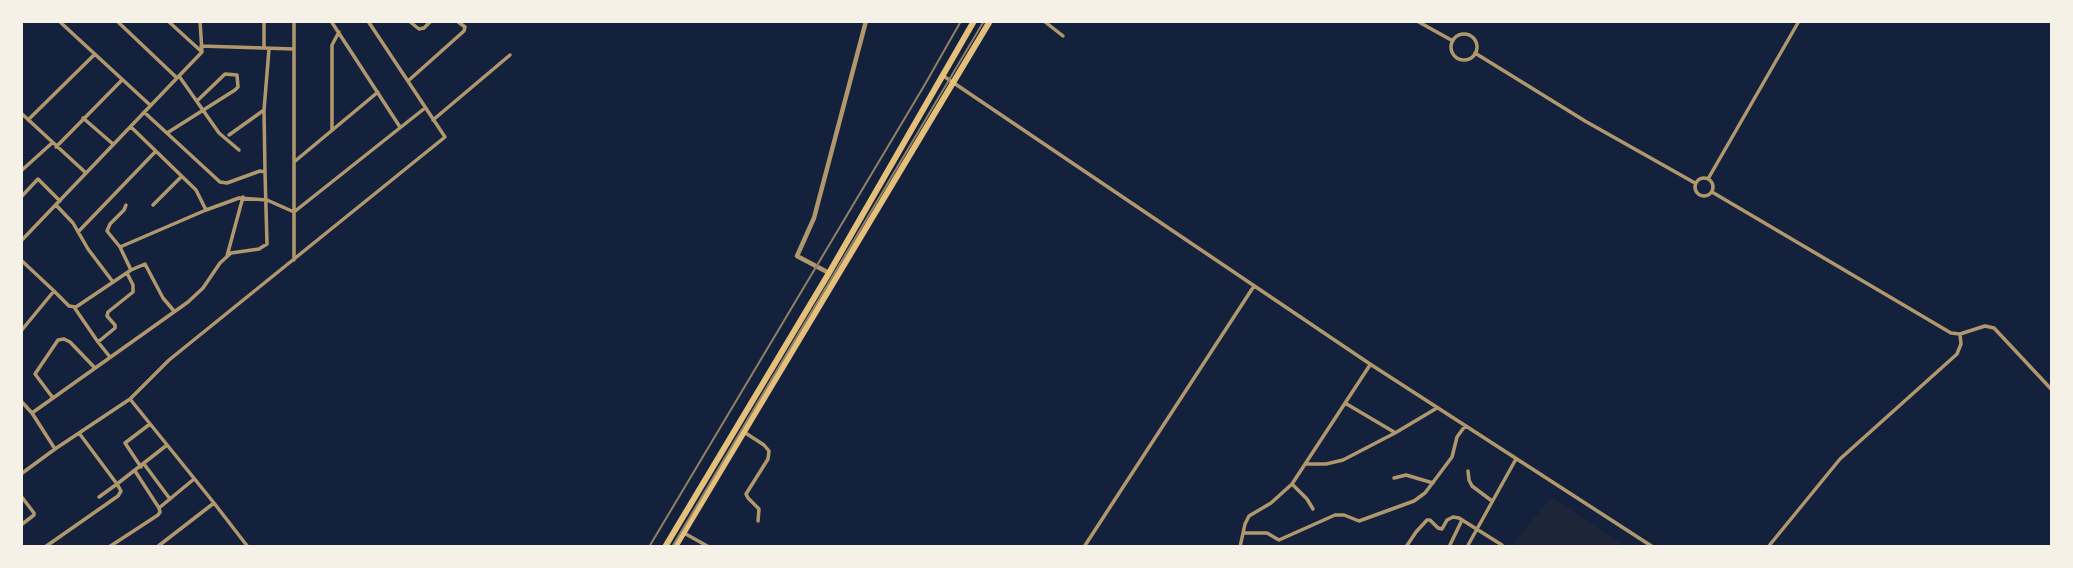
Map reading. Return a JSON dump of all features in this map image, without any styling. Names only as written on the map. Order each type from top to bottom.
[{"type":"highway","points":[[665,547],[829,273],[974,21]]},
{"type":"highway","points":[[675,547],[990,21]]},
{"type":"street","points":[[59,21],[150,106]]},
{"type":"street","points":[[117,21],[178,77],[219,133],[239,150]]},
{"type":"street","points":[[168,21],[202,52]]},
{"type":"street","points":[[200,21],[202,52]]},
{"type":"street","points":[[227,256],[235,252],[259,249],[267,243],[264,21]]},
{"type":"street","points":[[294,21],[294,260]]},
{"type":"street","points":[[331,21],[400,127]]},
{"type":"street","points":[[21,474],[130,399],[169,360],[445,137],[368,21]]},
{"type":"street","points":[[409,21],[419,30],[431,21]]},
{"type":"street","points":[[408,81],[464,31],[465,27],[457,21]]},
{"type":"street","points":[[829,273],[797,256],[814,218],[866,21]]},
{"type":"street","points":[[1044,21],[1063,36]]},
{"type":"street","points":[[1417,21],[1452,41]]},
{"type":"street","points":[[1708,179],[1799,21]]},
{"type":"street","points":[[332,130],[332,45],[339,32]]},
{"type":"street","points":[[1460,35],[1469,36],[1476,43],[1475,53],[1468,59],[1458,58],[1452,51],[1452,41],[1460,35]]},
{"type":"street","points":[[201,46],[294,50]]},
{"type":"street","points":[[22,239],[202,52]]},
{"type":"street","points":[[1475,53],[1585,121],[1695,183]]},
{"type":"street","points":[[86,173],[24,117],[94,54]]},
{"type":"street","points":[[433,120],[510,55]]},
{"type":"street","points":[[167,133],[238,88],[237,75],[225,74],[197,101]]},
{"type":"street","points":[[943,75],[1370,364],[1653,547]]},
{"type":"street","points":[[22,168],[54,145],[122,80]]},
{"type":"street","points":[[294,162],[378,92]]},
{"type":"street","points":[[294,212],[425,108]]},
{"type":"street","points":[[229,135],[264,110]]},
{"type":"street","points":[[144,112],[222,183],[260,171],[265,172]]},
{"type":"street","points":[[83,118],[113,144]]},
{"type":"street","points":[[130,126],[199,193],[206,210]]},
{"type":"street","points":[[78,232],[156,151]]},
{"type":"street","points":[[153,205],[181,177]]},
{"type":"street","points":[[1701,178],[1708,179],[1713,184],[1712,192],[1707,196],[1699,196],[1695,183],[1701,178]]},
{"type":"street","points":[[21,197],[38,179],[60,201]]},
{"type":"street","points":[[1712,192],[1951,333],[1961,334],[1984,326],[1994,328],[2052,390]]},
{"type":"street","points":[[120,247],[243,197],[267,200],[294,212]]},
{"type":"street","points":[[32,413],[203,288],[227,256],[243,197]]},
{"type":"street","points":[[56,205],[72,223],[113,282]]},
{"type":"street","points":[[98,342],[115,328],[106,314],[133,292],[120,247],[107,231],[126,205]]},
{"type":"street","points":[[21,260],[69,306],[74,307],[110,357]]},
{"type":"street","points":[[74,307],[142,264],[147,265],[163,298],[175,311]]},
{"type":"street","points":[[1084,547],[1254,286]]},
{"type":"street","points":[[21,331],[54,291]]},
{"type":"street","points":[[1768,547],[1840,459],[1957,354],[1961,334]]},
{"type":"street","points":[[53,398],[36,378],[35,373],[58,340],[70,342],[95,368]]},
{"type":"street","points":[[1240,547],[1249,516],[1271,503],[1292,484],[1370,364]]},
{"type":"street","points":[[130,399],[248,547]]},
{"type":"street","points":[[21,401],[55,449]]},
{"type":"street","points":[[1345,402],[1395,433]]},
{"type":"street","points":[[1306,464],[1340,461],[1437,408]]},
{"type":"street","points":[[150,424],[125,443],[170,499]]},
{"type":"street","points":[[1243,533],[1267,533],[1279,540],[1335,515],[1344,515],[1356,521],[1363,520],[1419,499],[1452,457],[1457,437],[1465,426]]},
{"type":"street","points":[[744,432],[769,451],[768,459],[746,494],[760,511],[758,522]]},
{"type":"street","points":[[44,547],[120,495],[117,484],[79,433]]},
{"type":"street","points":[[99,497],[167,445]]},
{"type":"street","points":[[1467,547],[1516,459]]},
{"type":"street","points":[[108,547],[160,512],[135,471]]},
{"type":"street","points":[[1468,471],[1472,486],[1492,501]]},
{"type":"street","points":[[1394,478],[1405,475],[1433,483]]},
{"type":"street","points":[[159,508],[194,479]]},
{"type":"street","points":[[1292,484],[1313,509]]},
{"type":"street","points":[[21,496],[34,513],[21,525]]},
{"type":"street","points":[[157,547],[214,503]]},
{"type":"street","points":[[1406,547],[1428,520],[1440,529],[1450,518],[1462,520],[1502,545]]},
{"type":"street","points":[[1449,547],[1462,520]]},
{"type":"street","points":[[684,533],[709,547]]},
{"type":"shaded area","points":[[1551,497],[1626,547],[1511,547]]},
{"type":"railway","points":[[649,547],[961,21]]},
{"type":"railway","points":[[672,547],[984,21]]}]
